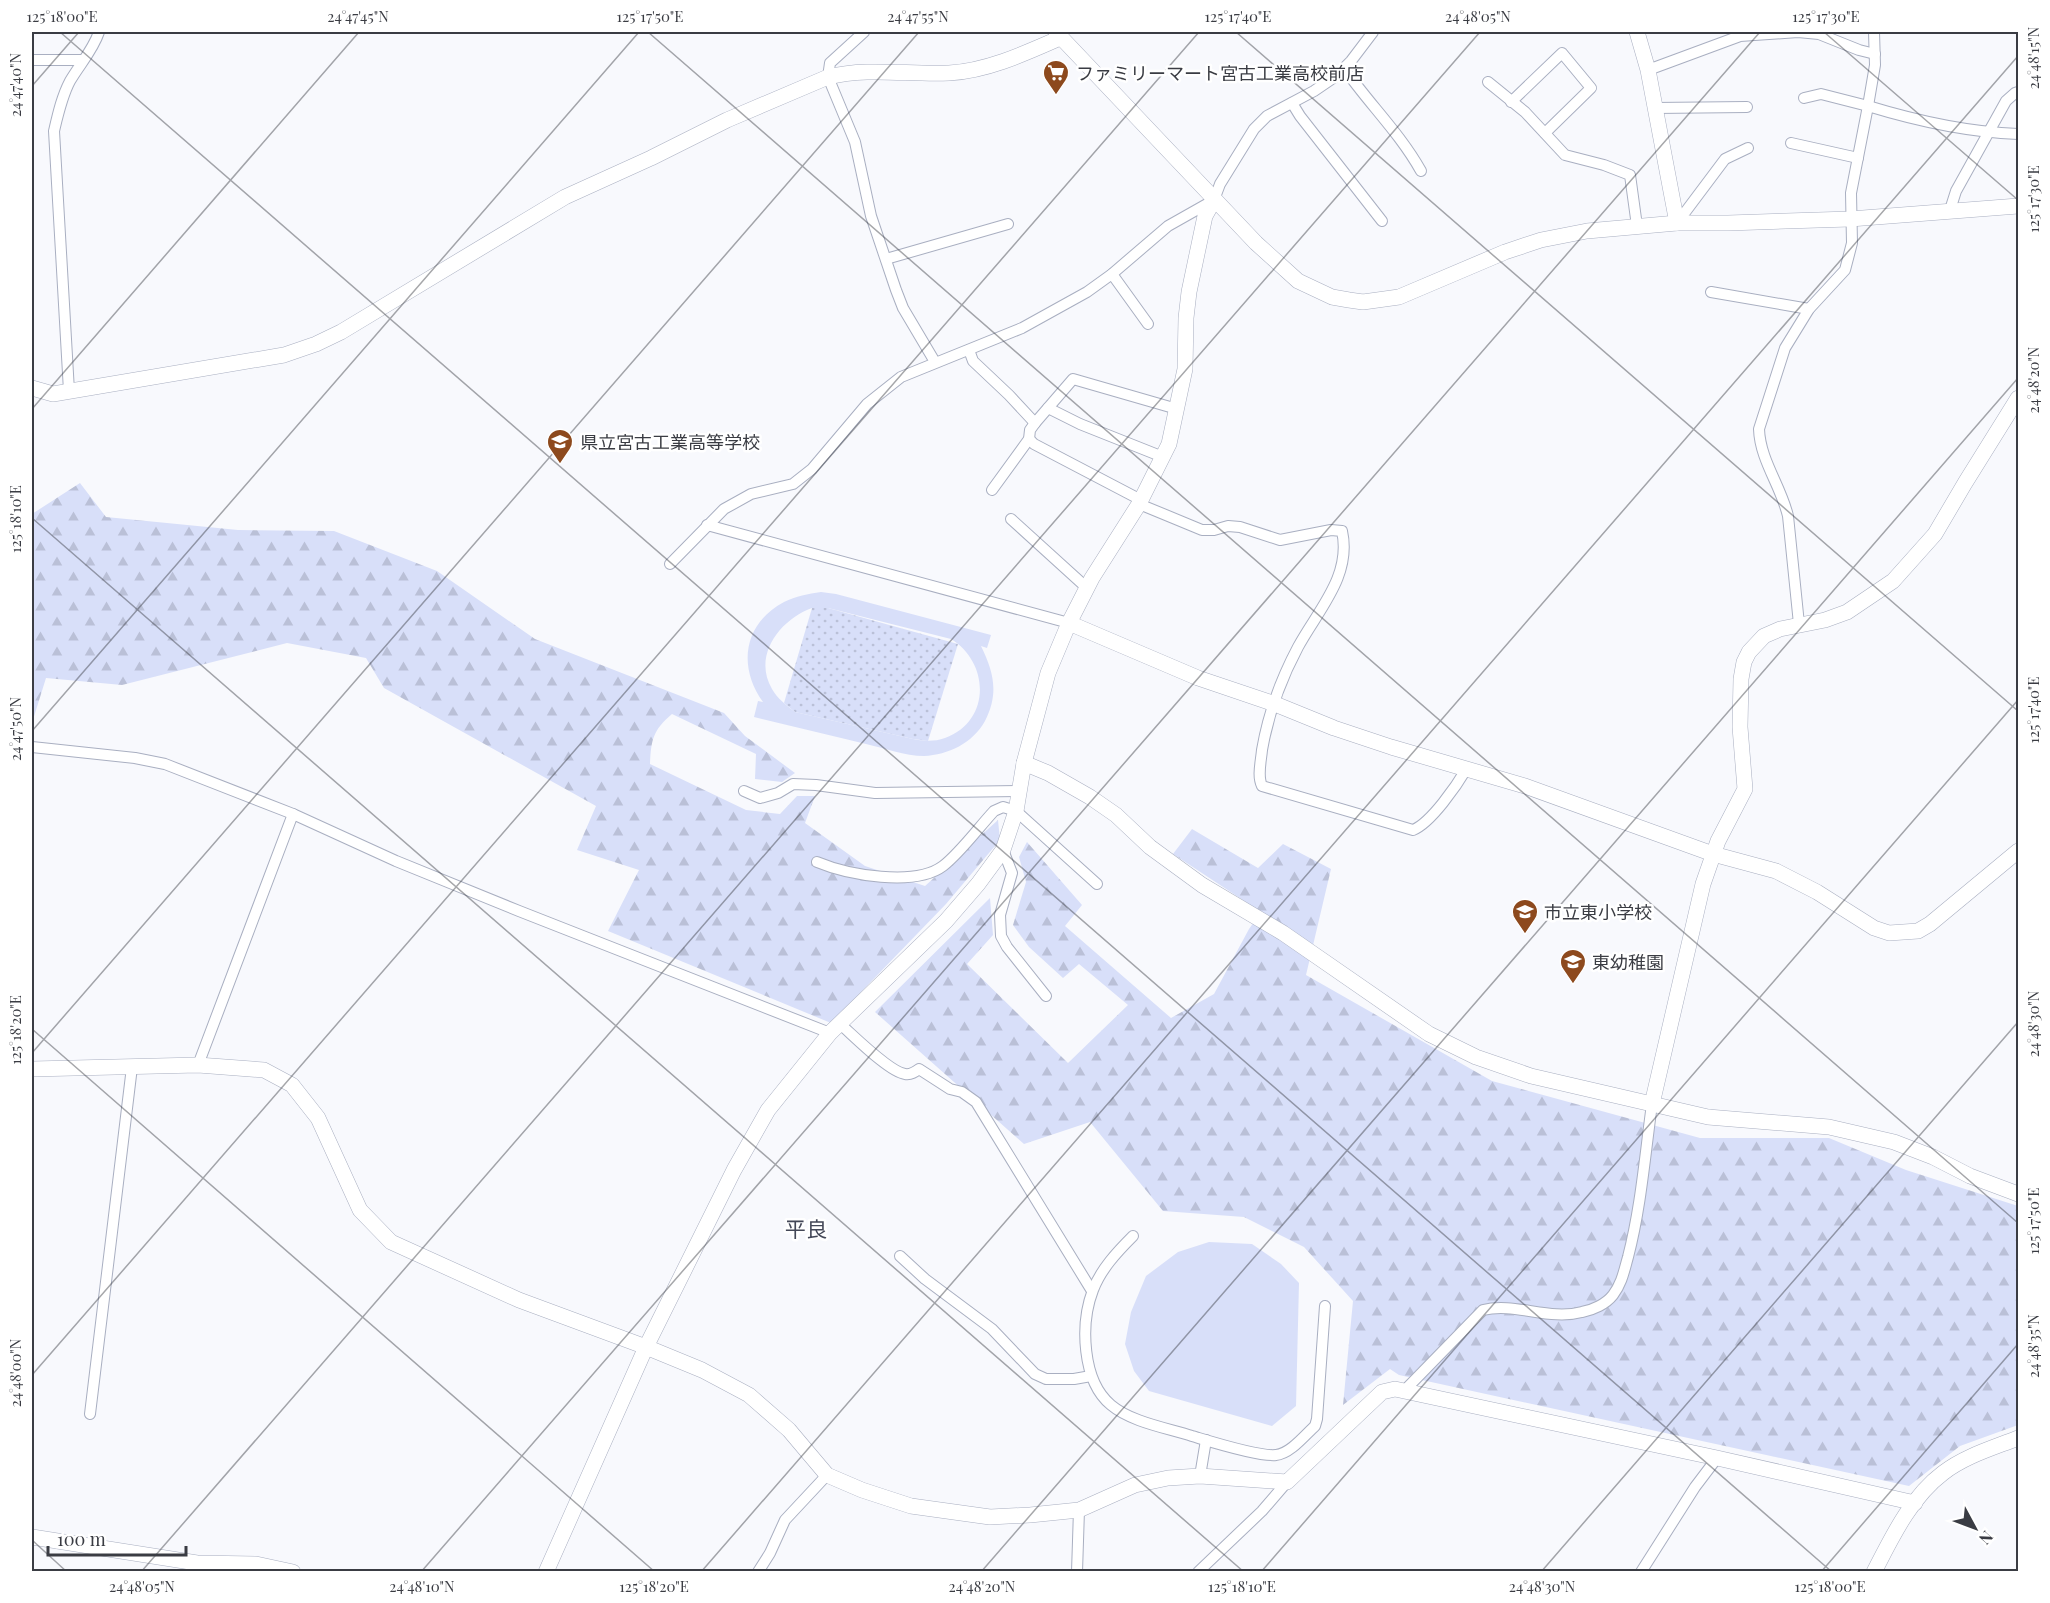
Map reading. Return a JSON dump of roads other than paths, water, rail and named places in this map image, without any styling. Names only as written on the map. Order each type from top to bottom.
[{"type":"street","points":[[69,391],[54,131],[65,92],[94,45],[99,32]]},
{"type":"street","points":[[864,32],[830,63],[828,77],[855,142],[871,216],[903,308],[935,362]]},
{"type":"street","points":[[546,1572],[646,1347],[734,1170],[768,1110],[834,1028],[946,921],[1003,850],[1016,811],[1024,763],[1048,673],[1087,588],[1140,502],[1169,444],[1185,369],[1189,291],[1205,216],[1220,184],[1254,129],[1267,116],[1314,91],[1344,68],[1373,32]]},
{"type":"street","points":[[1637,32],[1648,70],[1677,223]]},
{"type":"street","points":[[1648,70],[1740,34],[1798,32],[1819,34],[1875,54]]},
{"type":"street","points":[[1799,624],[1788,516],[1784,499],[1759,441],[1759,429],[1785,348],[1809,309],[1845,270],[1852,243],[1851,194],[1868,106],[1875,54],[1874,32]]},
{"type":"street","points":[[32,388],[53,394],[284,355],[316,344],[368,317],[565,197],[727,120],[828,77],[844,73],[886,71],[950,73],[1020,56],[1058,35],[1256,243],[1298,281],[1332,297],[1363,302],[1399,297],[1505,252],[1541,240],[1587,231],[1677,223],[1728,224],[1850,219],[2019,206]]},
{"type":"street","points":[[1511,102],[1562,53],[1591,88],[1545,134]]},
{"type":"street","points":[[32,60],[83,60]]},
{"type":"street","points":[[1344,68],[1357,87],[1399,135],[1422,171]]},
{"type":"street","points":[[1488,82],[1525,112],[1565,155],[1604,165],[1630,175],[1637,226]]},
{"type":"street","points":[[1950,210],[1956,191],[2006,101],[2019,92]]},
{"type":"street","points":[[1804,98],[1821,94],[1928,123],[1989,133],[2019,134]]},
{"type":"street","points":[[1292,103],[1382,221]]},
{"type":"street","points":[[1655,108],[1747,107]]},
{"type":"street","points":[[1791,143],[1858,158]]},
{"type":"street","points":[[1677,223],[1725,159],[1748,148]]},
{"type":"street","points":[[670,564],[724,509],[751,494],[793,484],[812,469],[867,404],[901,377],[969,350],[1044,316],[1088,292],[1168,226],[1214,200]]},
{"type":"street","points":[[886,260],[1008,224]]},
{"type":"street","points":[[1112,274],[1148,324]]},
{"type":"street","points":[[1711,292],[1809,309]]},
{"type":"street","points":[[969,350],[973,361],[1035,423]]},
{"type":"street","points":[[992,490],[1029,439],[1030,430],[1035,423],[1074,379],[1178,409]]},
{"type":"street","points":[[1405,1390],[1483,1310],[1497,1306],[1566,1314],[1581,1313],[1602,1305],[1612,1297],[1621,1283],[1634,1234],[1652,1104],[1694,921],[1713,854],[1745,789],[1740,727],[1744,662],[1749,652],[1764,636],[1846,612],[1893,580],[1935,534],[2019,398]]},
{"type":"street","points":[[1048,408],[1080,424],[1163,457]]},
{"type":"street","points":[[1029,439],[1034,444],[1140,502],[1202,530],[1214,530],[1228,526],[1240,527],[1280,540],[1331,530],[1342,531],[1345,544],[1338,577],[1330,596],[1298,647],[1266,730],[1261,761],[1262,786],[1413,830],[1427,821],[1462,778],[1467,768]]},
{"type":"street","points":[[1011,519],[1087,588]]},
{"type":"street","points":[[707,525],[1069,623],[1198,678],[1275,704],[1334,728],[1525,786],[1713,854],[1776,871],[1817,892],[1874,928],[1889,933],[1917,932],[1930,924],[2019,851]]},
{"type":"street","points":[[32,747],[150,760],[165,764],[293,814],[406,865],[834,1028],[902,1074],[919,1069],[976,1102],[1092,1291]]},
{"type":"street","points":[[1024,763],[1090,796],[1116,815],[1150,846],[1202,885],[1283,933],[1394,1011],[1452,1047],[1504,1068],[1532,1076],[1708,1117],[1829,1126],[1894,1142],[1924,1153],[1953,1169],[2019,1194]]},
{"type":"street","points":[[744,791],[760,798],[778,794],[793,784],[874,793],[1020,791]]},
{"type":"street","points":[[817,862],[834,869],[865,875],[916,877],[932,873],[945,865],[994,811],[1003,807],[1016,811],[1097,884]]},
{"type":"street","points":[[198,1065],[293,814]]},
{"type":"street","points":[[1003,850],[1012,873],[1000,915],[1001,936],[1007,947],[1046,996]]},
{"type":"street","points":[[32,1069],[198,1065],[264,1071],[292,1085],[318,1118],[360,1210],[391,1242],[519,1300],[702,1370],[749,1395],[789,1430],[827,1475],[901,1503],[946,1512],[990,1517],[1030,1515],[1079,1510],[1135,1485],[1168,1478],[1200,1476],[1287,1482]]},
{"type":"street","points":[[90,1414],[132,1067]]},
{"type":"street","points":[[1133,1236],[1115,1254],[1092,1291],[1085,1343],[1091,1376],[1103,1398],[1131,1417],[1206,1440],[1264,1454],[1283,1453],[1316,1426],[1325,1306]]},
{"type":"street","points":[[900,1256],[925,1279],[992,1329],[1035,1374],[1046,1379],[1074,1379],[1091,1376]]},
{"type":"street","points":[[1198,1572],[1262,1511],[1287,1482],[1382,1392],[1395,1389],[1915,1503]]},
{"type":"street","points":[[1874,1572],[1894,1532],[1923,1492],[1942,1473],[1968,1458],[2019,1438]]},
{"type":"street","points":[[1200,1476],[1206,1440]]},
{"type":"street","points":[[1297,1442],[1310,1460]]},
{"type":"street","points":[[1641,1572],[1695,1487],[1717,1458]]},
{"type":"street","points":[[758,1572],[770,1553],[785,1520],[827,1475]]},
{"type":"street","points":[[1077,1572],[1079,1510]]},
{"type":"street","points":[[32,1537],[194,1567],[256,1564],[293,1572]]},
{"type":"place","name":"ファミリーマート宮古工業高校前店","points":[[1056,96]]},
{"type":"place","name":"県立宮古工業高等学校","points":[[560,465]]},
{"type":"place","name":"市立東小学校","points":[[1525,935]]},
{"type":"place","name":"東幼稚園","points":[[1573,985]]},
{"type":"district","name":"平良","points":[[806,1228]]}]
